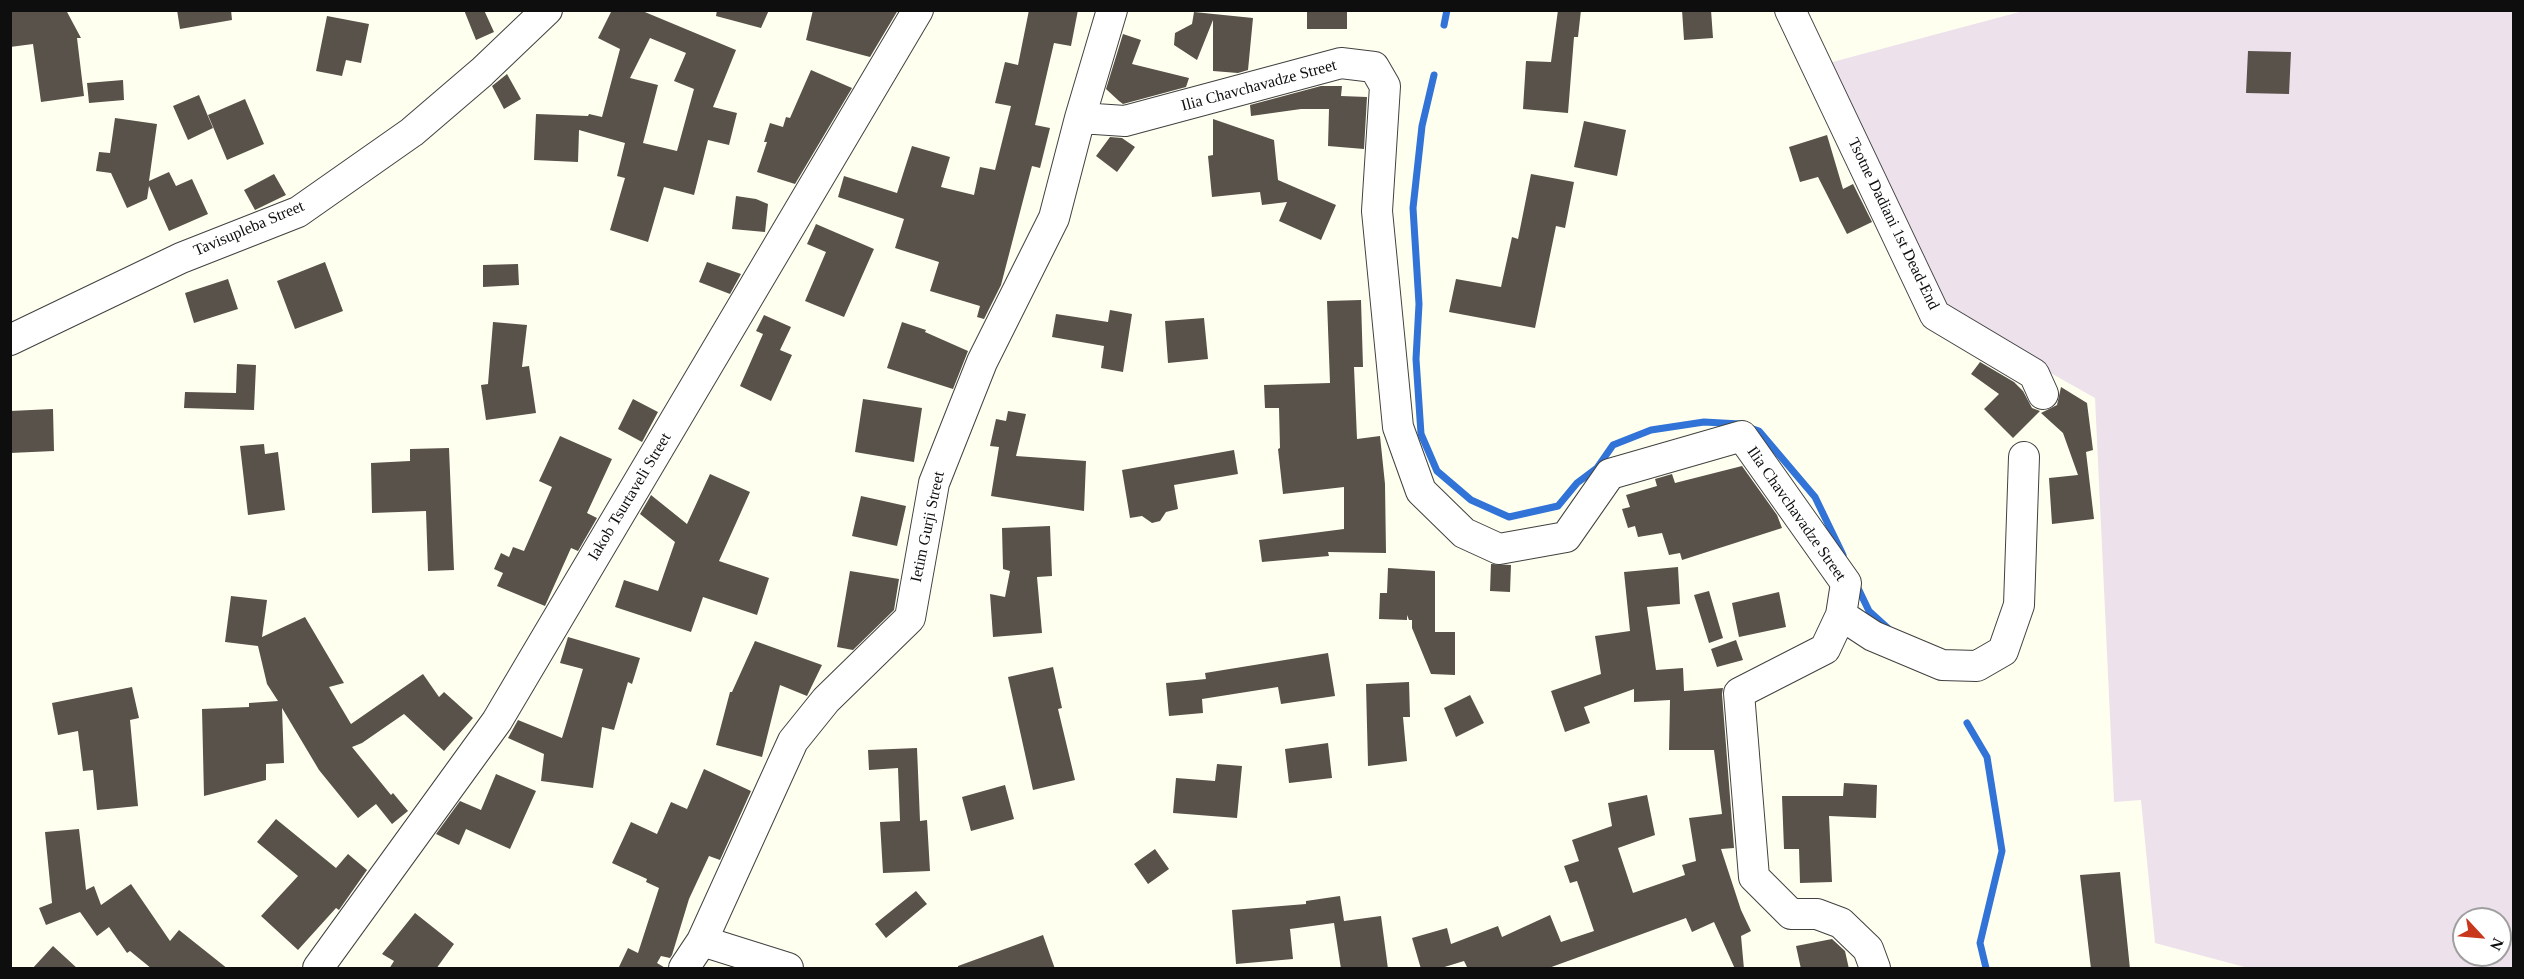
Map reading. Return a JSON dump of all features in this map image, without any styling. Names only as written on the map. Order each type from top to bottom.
[{"type":"street","name":"Tavisupleba Street","points":[[10,340],[181,258],[298,212],[412,132],[482,72],[546,10]]},
{"type":"street","name":"Iakob Tsurtaveli Street","points":[[318,969],[497,721],[918,10]]},
{"type":"street","name":"Ietim Gurji Street","points":[[684,969],[702,941],[793,741],[826,700],[910,618],[934,483],[982,362],[1054,218],[1080,118],[1112,10]]},
{"type":"street","name":"Tsotne Dadiani 1st Dead-End","points":[[1790,10],[1935,315],[2034,374],[2043,394]]},
{"type":"street","name":"Ilia Chavchavadze Street","points":[[1080,118],[1125,121],[1341,63],[1374,67],[1385,86],[1377,211],[1398,427],[1421,491],[1464,533],[1499,549],[1566,537],[1610,474],[1742,436],[1846,583],[1840,615],[1825,649],[1740,693],[1754,877],[1791,914],[1817,914],[1841,923],[1868,949],[1875,969]]},
{"type":"street","points":[[1840,615],[1873,636],[1942,665],[1977,666],[2003,651],[2019,605],[2024,457]]},
{"type":"street","points":[[702,941],[788,969]]},
{"type":"shaded area","points":[[2023,11],[2513,11],[2513,968],[2248,968],[2155,943],[2141,800],[2114,802],[2095,398],[1937,309],[1825,64]]},
{"type":"building","points":[[10,10],[66,10],[81,38],[77,38],[84,96],[41,102],[33,44],[10,47]]},
{"type":"building","points":[[177,10],[231,10],[232,20],[180,29]]},
{"type":"building","points":[[464,10],[484,10],[494,32],[476,40]]},
{"type":"building","points":[[612,10],[640,10],[736,50],[713,107],[737,113],[729,145],[708,140],[694,195],[664,187],[648,242],[610,230],[625,178],[617,176],[625,143],[579,130],[578,162],[534,160],[536,114],[588,116],[589,114],[602,117],[620,49],[598,38]],"holes":[[[650,38],[686,53],[674,81],[694,89],[677,151],[643,143],[658,85],[630,78]]]},
{"type":"building","points":[[717,10],[769,10],[761,28],[716,16]]},
{"type":"building","points":[[813,10],[898,10],[870,57],[806,40]]},
{"type":"building","points":[[1029,10],[1078,10],[1071,46],[1054,43],[1035,125],[1050,128],[1040,168],[1032,166],[1001,285],[984,319],[977,317],[980,306],[930,291],[939,262],[895,248],[904,219],[838,197],[844,176],[897,193],[912,146],[950,157],[941,187],[974,195],[980,167],[995,170],[1011,106],[995,103],[1005,62],[1018,65]]},
{"type":"building","points":[[1307,10],[1347,10],[1347,29],[1307,29]]},
{"type":"building","points":[[1558,10],[1581,10],[1578,37],[1574,37],[1568,113],[1523,109],[1526,61],[1551,62]]},
{"type":"building","points":[[1682,10],[1711,10],[1713,38],[1684,40]]},
{"type":"building","points":[[1194,12],[1253,18],[1248,70],[1238,73],[1213,71],[1213,20],[1197,60],[1174,45],[1175,33],[1192,24]]},
{"type":"building","points":[[327,16],[369,24],[361,63],[346,60],[342,76],[316,71]]},
{"type":"building","points":[[1123,34],[1141,40],[1132,64],[1189,78],[1186,87],[1123,104],[1119,101],[1106,89]]},
{"type":"building","points":[[2248,51],[2291,52],[2289,94],[2246,93]]},
{"type":"building","points":[[811,70],[852,88],[795,184],[757,172],[767,142],[764,142],[770,123],[783,127],[786,117],[790,118]]},
{"type":"building","points":[[507,74],[521,99],[504,109],[492,86]]},
{"type":"building","points":[[123,80],[124,100],[89,103],[87,83]]},
{"type":"building","points":[[1321,86],[1342,86],[1341,96],[1367,97],[1364,149],[1328,146],[1329,109],[1301,109],[1251,116],[1250,105]]},
{"type":"building","points":[[199,95],[213,128],[188,140],[173,106]]},
{"type":"building","points":[[245,99],[264,144],[227,160],[208,115]]},
{"type":"building","points":[[115,118],[157,124],[149,181],[169,172],[176,186],[192,179],[208,214],[169,231],[149,186],[147,199],[127,208],[111,173],[96,171],[99,152],[110,153]]},
{"type":"building","points":[[1213,119],[1274,140],[1278,180],[1336,205],[1321,240],[1279,221],[1287,202],[1262,205],[1260,192],[1212,197],[1208,156],[1213,155]]},
{"type":"building","points":[[1584,121],[1626,130],[1617,176],[1574,167]]},
{"type":"building","points":[[1827,135],[1843,189],[1853,184],[1872,222],[1847,234],[1818,177],[1800,182],[1789,147]]},
{"type":"building","points":[[1110,137],[1122,138],[1135,147],[1117,172],[1096,156]]},
{"type":"building","points":[[274,174],[286,195],[255,210],[244,190]]},
{"type":"building","points":[[1531,174],[1574,182],[1565,228],[1556,226],[1535,328],[1449,312],[1456,279],[1501,287],[1512,237],[1518,239]]},
{"type":"building","points":[[736,196],[756,199],[768,204],[765,232],[732,229]]},
{"type":"building","points":[[816,224],[874,249],[844,317],[805,301],[826,252],[807,244]]},
{"type":"building","points":[[325,262],[343,311],[295,329],[277,281]]},
{"type":"building","points":[[707,262],[741,274],[730,294],[699,282]]},
{"type":"building","points":[[518,264],[519,285],[483,287],[483,265]]},
{"type":"building","points":[[228,279],[238,309],[194,323],[185,293]]},
{"type":"building","points":[[1361,300],[1363,367],[1354,367],[1357,439],[1380,436],[1385,484],[1386,553],[1328,552],[1329,556],[1262,562],[1259,540],[1344,529],[1344,487],[1283,494],[1278,449],[1280,448],[1279,408],[1265,408],[1264,385],[1330,383],[1327,301]]},
{"type":"building","points":[[1110,310],[1132,314],[1123,372],[1101,368],[1104,346],[1052,337],[1056,314],[1108,322]]},
{"type":"building","points":[[764,315],[791,327],[780,350],[792,355],[771,401],[740,386],[763,334],[756,331]]},
{"type":"building","points":[[1204,318],[1208,359],[1168,363],[1165,321]]},
{"type":"building","points":[[493,322],[527,325],[522,367],[529,366],[536,413],[486,420],[481,385],[488,384]]},
{"type":"building","points":[[902,322],[926,330],[925,332],[968,351],[953,389],[887,368]]},
{"type":"building","points":[[1980,362],[2014,382],[2023,391],[2032,408],[2040,411],[2013,438],[1984,409],[1999,394],[1971,374]]},
{"type":"building","points":[[237,364],[256,365],[254,410],[184,408],[185,392],[236,393]]},
{"type":"building","points":[[2061,387],[2087,403],[2093,450],[2086,452],[2094,519],[2052,524],[2049,478],[2078,475],[2063,433],[2041,413],[2057,405]]},
{"type":"building","points":[[633,399],[658,412],[642,442],[618,429]]},
{"type":"building","points":[[863,399],[922,408],[914,462],[855,452]]},
{"type":"building","points":[[53,409],[54,451],[10,453],[10,411]]},
{"type":"building","points":[[1008,411],[1026,414],[1016,456],[1086,461],[1084,511],[991,496],[999,447],[990,446],[996,419],[1006,421]]},
{"type":"building","points":[[560,436],[612,459],[587,513],[597,518],[578,551],[571,548],[545,606],[497,586],[503,573],[494,569],[501,553],[509,557],[513,547],[524,551],[552,487],[539,481]]},
{"type":"building","points":[[264,444],[265,454],[278,452],[285,510],[248,515],[240,446]]},
{"type":"building","points":[[449,448],[454,570],[428,571],[426,511],[372,513],[371,463],[410,461],[410,449]]},
{"type":"building","points":[[1234,450],[1238,474],[1174,485],[1178,509],[1166,512],[1160,521],[1152,523],[1142,516],[1130,518],[1122,470]]},
{"type":"building","points":[[1742,466],[1777,515],[1782,528],[1682,560],[1680,553],[1669,555],[1662,533],[1638,537],[1635,526],[1628,528],[1622,509],[1630,507],[1626,495],[1657,486],[1655,479],[1672,474],[1675,483]]},
{"type":"building","points":[[710,474],[750,492],[719,561],[769,578],[757,615],[703,597],[691,632],[615,607],[624,580],[658,591],[675,542],[640,514],[651,495],[687,524]]},
{"type":"building","points":[[861,496],[906,506],[897,546],[852,536]]},
{"type":"building","points":[[1050,526],[1052,576],[1037,577],[1042,633],[993,637],[990,594],[1005,597],[1010,571],[1003,569],[1002,528]]},
{"type":"building","points":[[1491,564],[1511,565],[1510,592],[1490,591]]},
{"type":"building","points":[[1678,567],[1680,604],[1647,607],[1656,670],[1683,668],[1684,691],[1723,688],[1734,848],[1721,849],[1741,910],[1751,931],[1741,936],[1744,969],[1735,969],[1714,922],[1692,932],[1686,918],[1546,969],[1468,969],[1464,961],[1438,969],[1421,969],[1412,938],[1447,928],[1451,944],[1498,926],[1502,937],[1550,915],[1561,942],[1594,931],[1577,881],[1570,883],[1564,866],[1579,861],[1572,840],[1612,826],[1608,803],[1647,795],[1655,835],[1618,848],[1633,893],[1685,875],[1682,865],[1696,861],[1689,818],[1722,814],[1714,750],[1669,750],[1670,700],[1634,702],[1634,689],[1584,707],[1590,723],[1565,732],[1551,691],[1601,674],[1595,636],[1630,631],[1624,572]]},
{"type":"building","points":[[1388,568],[1435,571],[1435,632],[1455,632],[1455,675],[1431,674],[1412,628],[1412,620],[1409,620],[1407,615],[1407,620],[1379,619],[1380,593],[1387,593]]},
{"type":"building","points":[[850,571],[899,579],[894,610],[853,650],[837,647]]},
{"type":"building","points":[[1709,591],[1723,638],[1709,643],[1694,595]]},
{"type":"building","points":[[1779,592],[1786,627],[1739,637],[1732,603]]},
{"type":"building","points":[[231,596],[267,600],[262,637],[305,617],[344,683],[329,687],[351,724],[423,674],[439,697],[444,692],[473,718],[444,751],[404,714],[362,743],[352,747],[391,795],[393,793],[408,811],[392,824],[376,804],[358,818],[319,770],[282,708],[284,763],[266,764],[266,780],[204,796],[202,709],[249,707],[249,703],[278,701],[267,684],[258,646],[225,642]]},
{"type":"building","points":[[568,637],[640,658],[632,684],[628,682],[614,730],[602,727],[593,788],[541,781],[544,754],[508,738],[518,720],[562,738],[583,669],[560,663]]},
{"type":"building","points":[[1736,640],[1743,660],[1717,667],[1711,649]]},
{"type":"building","points":[[755,641],[822,665],[807,696],[780,685],[762,757],[716,745],[730,692]]},
{"type":"building","points":[[1328,653],[1335,696],[1281,704],[1278,687],[1202,699],[1203,713],[1169,716],[1166,683],[1206,679],[1205,673]]},
{"type":"building","points":[[1053,667],[1062,708],[1058,709],[1075,780],[1033,790],[1008,677]]},
{"type":"building","points":[[1409,682],[1410,717],[1403,717],[1407,761],[1368,766],[1366,684]]},
{"type":"building","points":[[132,687],[139,718],[130,720],[138,806],[97,810],[93,770],[83,771],[78,731],[58,735],[52,703]]},
{"type":"building","points":[[1470,695],[1484,723],[1456,737],[1444,708]]},
{"type":"building","points":[[1328,743],[1332,778],[1289,783],[1285,749]]},
{"type":"building","points":[[917,748],[920,821],[927,820],[930,871],[883,873],[880,822],[900,821],[898,768],[869,770],[868,750]]},
{"type":"building","points":[[1217,764],[1242,766],[1237,818],[1173,813],[1176,778],[1215,781]]},
{"type":"building","points":[[704,769],[751,791],[720,860],[709,856],[689,899],[672,955],[670,958],[661,956],[657,963],[667,969],[618,969],[628,948],[638,953],[659,888],[646,882],[647,879],[612,863],[631,822],[657,834],[671,802],[687,809]]},
{"type":"building","points":[[496,774],[536,791],[510,849],[466,829],[459,845],[436,834],[460,801],[481,810]]},
{"type":"building","points":[[1844,783],[1877,785],[1876,818],[1829,816],[1832,882],[1800,883],[1799,849],[1784,849],[1782,796],[1843,796]]},
{"type":"building","points":[[1005,785],[1014,819],[971,831],[962,797]]},
{"type":"building","points":[[276,819],[336,868],[348,854],[367,870],[339,910],[336,908],[298,950],[261,916],[298,876],[257,842]]},
{"type":"building","points":[[79,829],[86,890],[94,886],[101,905],[131,884],[170,941],[179,930],[228,969],[152,969],[130,951],[127,953],[109,927],[97,936],[80,912],[46,925],[39,908],[52,903],[45,832]]},
{"type":"building","points":[[1155,849],[1169,869],[1148,884],[1134,864]]},
{"type":"building","points":[[2120,872],[2130,969],[2091,969],[2080,875]]},
{"type":"building","points":[[916,891],[927,904],[886,938],[875,924]]},
{"type":"building","points":[[1340,896],[1344,921],[1381,916],[1388,969],[1341,969],[1334,923],[1290,929],[1293,959],[1236,964],[1232,910],[1306,904],[1306,901]]},
{"type":"building","points":[[415,913],[454,944],[436,969],[389,969],[394,961],[382,954]]},
{"type":"building","points":[[1043,935],[1055,969],[958,969],[958,966]]},
{"type":"building","points":[[1832,939],[1845,951],[1849,969],[1801,969],[1796,946]]},
{"type":"building","points":[[53,946],[78,969],[32,969]]},
{"type":"waterway","points":[[1444,25],[1447,10]]},
{"type":"waterway","points":[[1434,75],[1422,126],[1413,208],[1419,304],[1416,359],[1421,434],[1437,471],[1471,500],[1509,517],[1558,506],[1577,483],[1597,468],[1613,445],[1651,430],[1704,422],[1740,424]]},
{"type":"waterway","points":[[1750,428],[1759,431],[1815,497],[1843,555]]},
{"type":"waterway","points":[[1856,584],[1869,611],[1890,630]]},
{"type":"waterway","points":[[1967,723],[1987,757],[2002,851],[1980,943],[1986,968]]}]
